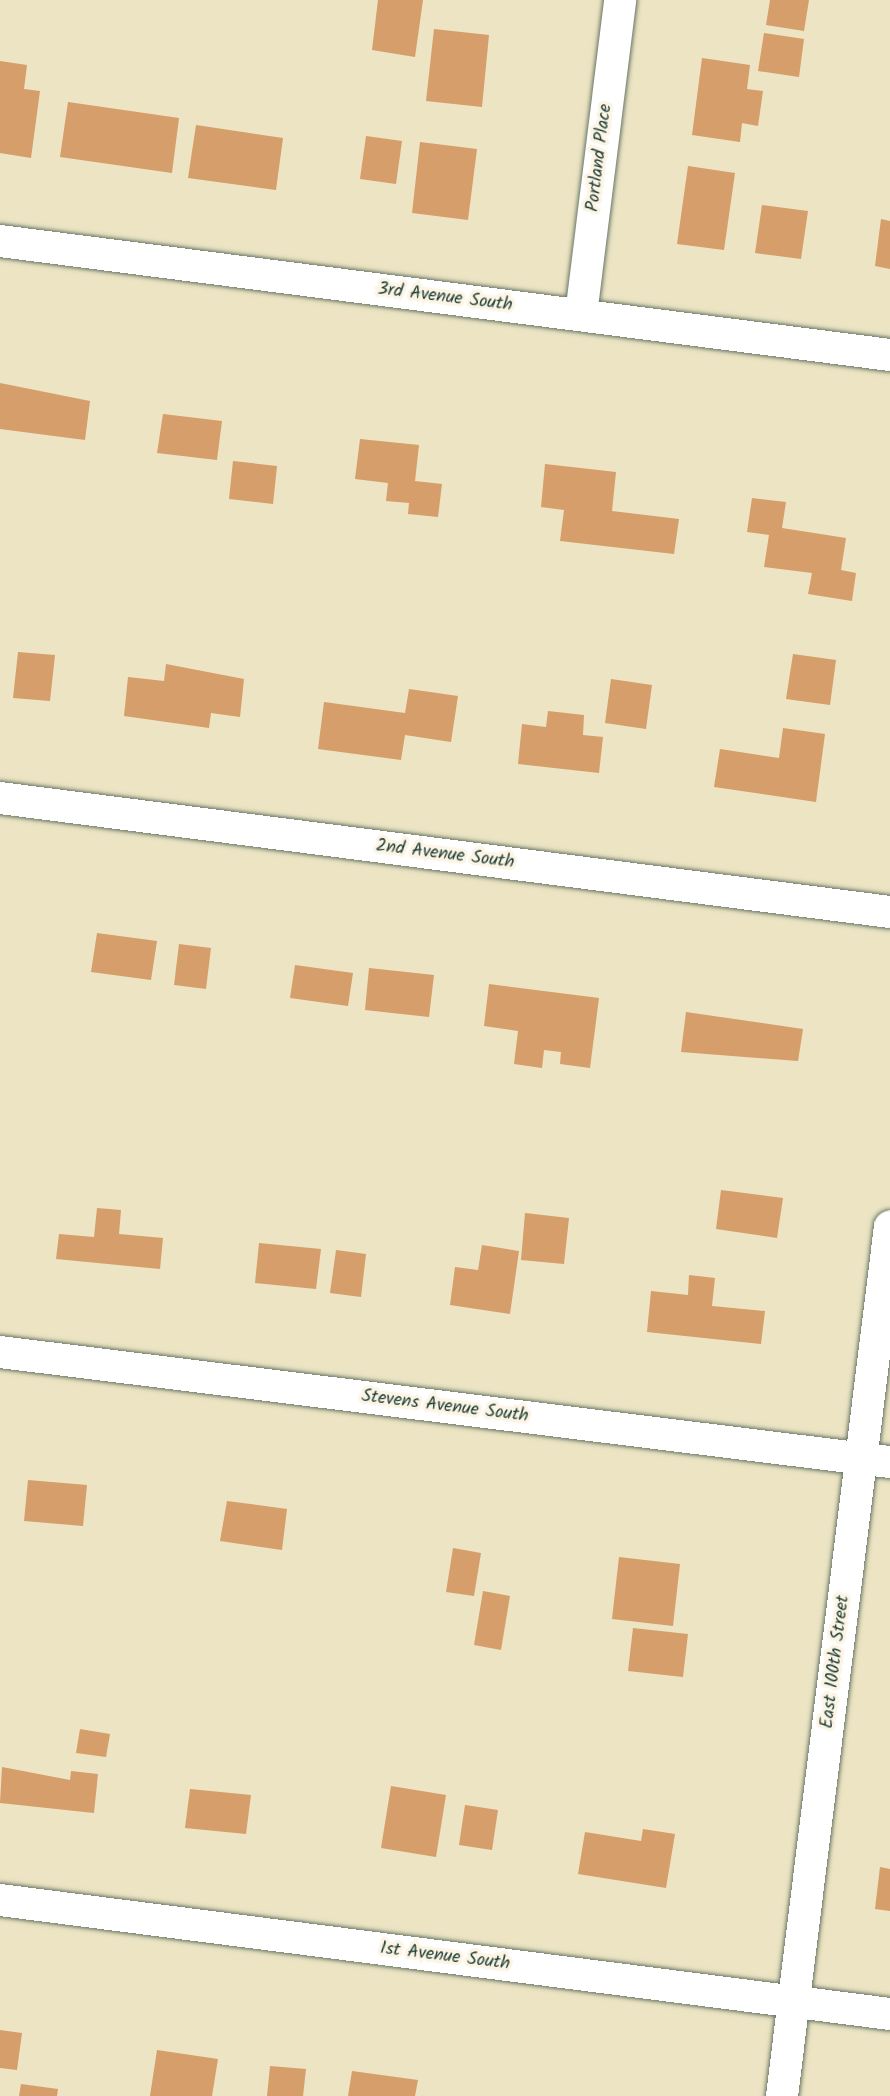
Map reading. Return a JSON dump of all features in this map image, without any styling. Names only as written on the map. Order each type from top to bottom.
[{"type":"street","name":"Portland Place","points":[[581,315],[620,0]]},
{"type":"street","name":"3rd Avenue South","points":[[0,241],[890,355]]},
{"type":"street","name":"2nd Avenue South","points":[[0,798],[890,912]]},
{"type":"street","name":"East 100th Street","points":[[782,2096],[876,1460],[890,1227]]},
{"type":"street","name":"Stevens Avenue South","points":[[0,1352],[876,1460]]},
{"type":"street","name":"1st Avenue South","points":[[0,1900],[890,2014]]},
{"type":"building","points":[[378,0],[423,0],[415,57],[372,50]]},
{"type":"building","points":[[770,0],[809,0],[804,31],[766,25]]},
{"type":"building","points":[[434,29],[489,35],[482,107],[426,101]]},
{"type":"building","points":[[764,33],[804,39],[799,77],[758,71]]},
{"type":"building","points":[[702,58],[750,65],[747,89],[763,91],[758,126],[742,123],[740,142],[692,135]]},
{"type":"building","points":[[0,61],[27,65],[24,89],[40,91],[31,158],[0,153]]},
{"type":"building","points":[[68,102],[179,118],[172,173],[60,157]]},
{"type":"building","points":[[196,125],[283,138],[276,190],[188,178]]},
{"type":"building","points":[[366,136],[402,141],[396,184],[360,179]]},
{"type":"building","points":[[420,142],[477,149],[468,220],[412,213]]},
{"type":"building","points":[[688,166],[735,173],[724,250],[677,244]]},
{"type":"building","points":[[762,205],[808,211],[801,259],[755,253]]},
{"type":"building","points":[[881,219],[890,221],[890,269],[875,266]]},
{"type":"building","points":[[0,383],[90,401],[85,440],[0,429]]},
{"type":"building","points":[[163,414],[222,421],[217,460],[157,453]]},
{"type":"building","points":[[360,439],[419,445],[415,481],[442,484],[438,517],[408,514],[409,503],[386,501],[388,483],[355,479]]},
{"type":"building","points":[[233,461],[277,466],[273,504],[229,499]]},
{"type":"building","points":[[545,464],[616,472],[612,511],[679,519],[674,554],[560,541],[564,510],[541,507]]},
{"type":"building","points":[[752,498],[786,502],[782,528],[846,538],[841,570],[856,573],[852,601],[808,594],[812,573],[764,567],[769,535],[747,532]]},
{"type":"building","points":[[18,652],[55,655],[50,701],[13,698]]},
{"type":"building","points":[[793,654],[836,660],[830,705],[786,699]]},
{"type":"building","points":[[166,664],[244,679],[240,717],[211,713],[209,728],[124,716],[128,677],[164,681]]},
{"type":"building","points":[[611,679],[652,685],[646,729],[605,723]]},
{"type":"building","points":[[409,689],[458,696],[451,742],[405,735],[401,760],[318,749],[324,702],[405,713]]},
{"type":"building","points":[[548,711],[584,715],[583,735],[603,737],[599,773],[518,764],[522,724],[546,727]]},
{"type":"building","points":[[783,728],[825,734],[816,802],[714,787],[720,749],[779,758]]},
{"type":"building","points":[[97,933],[157,941],[151,980],[91,972]]},
{"type":"building","points":[[179,944],[211,948],[206,989],[174,985]]},
{"type":"building","points":[[295,965],[353,973],[348,1006],[290,998]]},
{"type":"building","points":[[369,968],[434,975],[429,1017],[365,1010]]},
{"type":"building","points":[[489,984],[599,998],[590,1068],[560,1064],[561,1052],[544,1050],[542,1068],[514,1064],[518,1031],[484,1026]]},
{"type":"building","points":[[686,1012],[803,1029],[798,1061],[681,1052]]},
{"type":"building","points":[[721,1190],[783,1198],[777,1238],[716,1229]]},
{"type":"building","points":[[97,1208],[121,1210],[119,1234],[163,1238],[160,1269],[56,1259],[59,1234],[94,1237]]},
{"type":"building","points":[[525,1213],[569,1218],[564,1264],[521,1260]]},
{"type":"building","points":[[259,1243],[321,1249],[316,1289],[255,1283]]},
{"type":"building","points":[[482,1245],[519,1251],[510,1314],[450,1305],[455,1267],[478,1270]]},
{"type":"building","points":[[336,1250],[366,1254],[361,1297],[330,1293]]},
{"type":"building","points":[[689,1275],[715,1278],[712,1306],[765,1311],[761,1344],[647,1332],[651,1291],[688,1295]]},
{"type":"building","points":[[28,1480],[87,1485],[83,1526],[24,1521]]},
{"type":"building","points":[[227,1501],[287,1509],[282,1550],[220,1541]]},
{"type":"building","points":[[453,1548],[481,1553],[474,1596],[446,1592]]},
{"type":"building","points":[[619,1557],[680,1564],[673,1626],[612,1619]]},
{"type":"building","points":[[483,1591],[510,1596],[501,1650],[474,1645]]},
{"type":"building","points":[[633,1628],[688,1634],[683,1677],[628,1671]]},
{"type":"building","points":[[80,1729],[110,1734],[106,1757],[76,1753]]},
{"type":"building","points":[[2,1767],[70,1780],[71,1771],[98,1774],[94,1813],[0,1803]]},
{"type":"building","points":[[391,1786],[446,1795],[436,1857],[381,1848]]},
{"type":"building","points":[[190,1789],[251,1795],[246,1834],[185,1828]]},
{"type":"building","points":[[465,1805],[498,1810],[492,1850],[459,1845]]},
{"type":"building","points":[[643,1829],[675,1834],[666,1888],[578,1874],[585,1832],[641,1841]]},
{"type":"building","points":[[880,1867],[890,1869],[890,1911],[875,1909]]},
{"type":"building","points":[[0,2030],[22,2033],[17,2070],[0,2068]]},
{"type":"building","points":[[157,2050],[218,2059],[212,2096],[150,2096]]},
{"type":"building","points":[[270,2066],[306,2069],[303,2096],[267,2096]]},
{"type":"building","points":[[352,2071],[418,2080],[415,2096],[348,2096]]},
{"type":"building","points":[[21,2084],[58,2089],[57,2096],[19,2096]]}]
